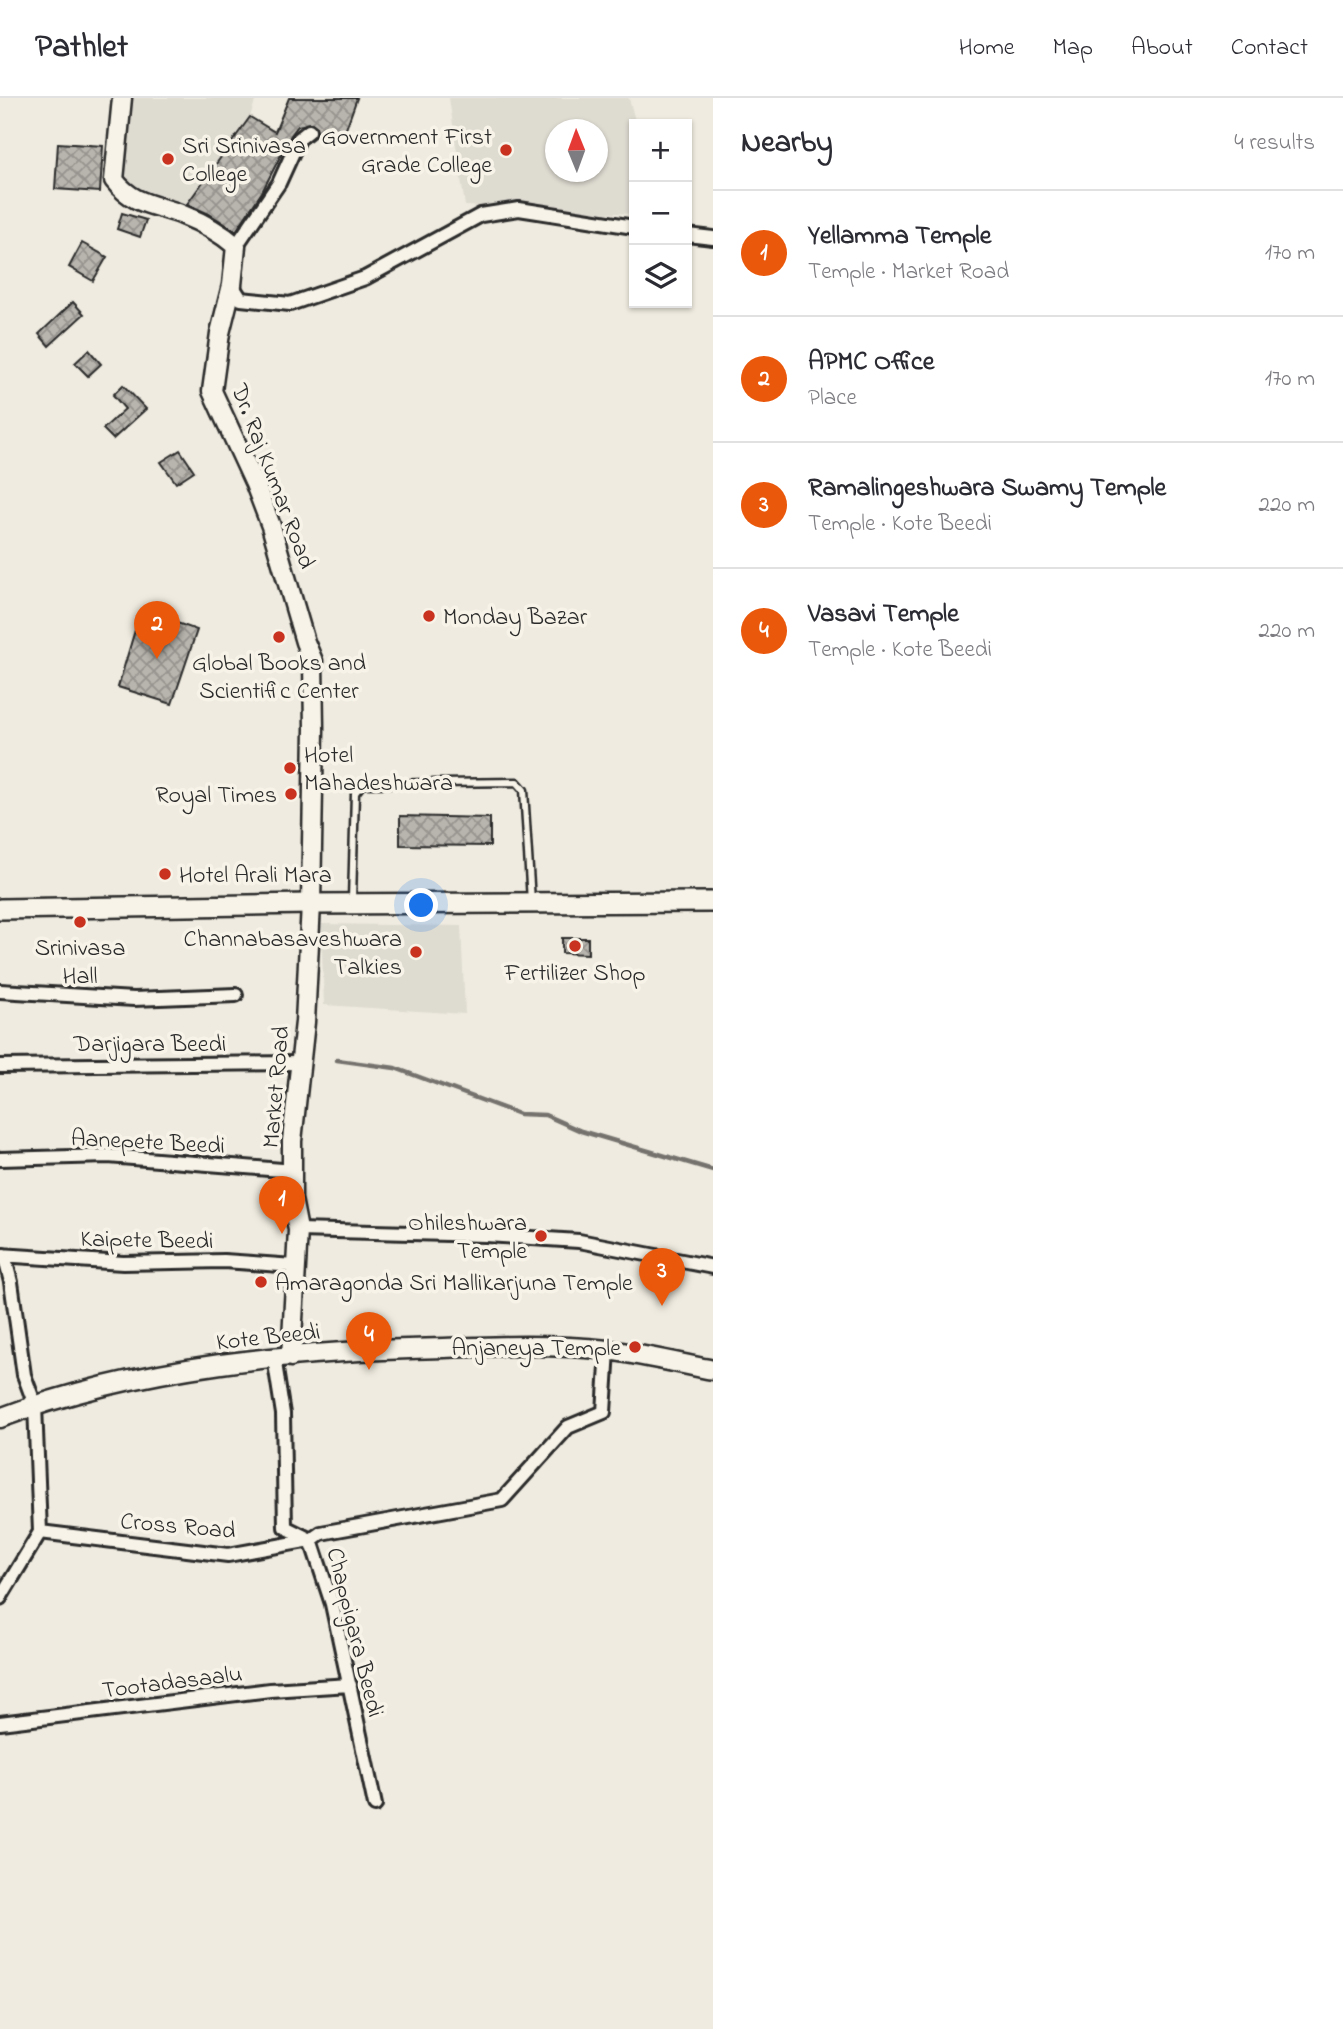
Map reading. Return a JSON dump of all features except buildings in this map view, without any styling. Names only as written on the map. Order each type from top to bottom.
[{"type":"main road","points":[[0,909],[713,902]]},
{"type":"street","points":[[122,98],[114,180],[122,190],[145,204],[181,214],[224,236],[236,246],[279,183],[299,139],[309,131]]},
{"type":"street","points":[[232,285],[241,299],[290,304],[365,278],[481,215],[519,209],[629,226]]},
{"type":"street","points":[[692,236],[713,238]]},
{"type":"street","name":"Dr. Raj Kumar Road","points":[[236,246],[232,285],[220,333],[212,391],[255,484],[271,526],[313,661],[311,904]]},
{"type":"street","name":"Market Road","points":[[283,1357],[298,1230],[292,1199],[292,1141],[306,1022],[311,904]]},
{"type":"street","points":[[0,991],[134,999],[236,995]]},
{"type":"street","name":"Darjigara Beedi","points":[[0,1066],[45,1062],[300,1063]]},
{"type":"street","name":"Aanepete Beedi","points":[[0,1158],[108,1156],[293,1171]]},
{"type":"street","points":[[298,1230],[486,1235],[579,1241],[713,1267]]},
{"type":"street","points":[[0,1598],[40,1532],[35,1405],[24,1375],[11,1282],[2,1255]]},
{"type":"street","name":"Kaipete Beedi","points":[[2,1255],[123,1263],[224,1261],[295,1266]]},
{"type":"street","name":"Kote Beedi","points":[[0,1418],[35,1405],[111,1384],[233,1361],[389,1349],[516,1346],[608,1350],[713,1370]]},
{"type":"street","name":"Cross Road","points":[[40,1532],[228,1555],[311,1540],[321,1533],[502,1500],[568,1427],[604,1412],[608,1350]]},
{"type":"street","name":"Chappigara Beedi","points":[[283,1357],[285,1527],[311,1540],[332,1604],[375,1805]]},
{"type":"street","name":"Tootadasaalu","points":[[0,1723],[270,1690],[350,1685]]},
{"type":"lane","points":[[352,904],[355,793],[362,784],[517,782],[524,790],[531,903]]},
{"type":"shaded area","name":"Sri Srinivasa College","points":[[122,98],[256,98],[250,117],[181,214],[122,190]]},
{"type":"shaded area","name":"Government First Grade College","points":[[449,98],[629,98],[635,119],[629,119],[629,214],[465,206]]},
{"type":"shaded area","name":"Channabasaveshwara Talkies","points":[[321,924],[461,926],[465,1014],[324,1005]]},
{"type":"waterway","points":[[337,1060],[395,1068],[519,1114],[545,1115],[581,1131],[713,1170]]},
{"type":"place","name":"Government First Grade College","points":[[506,150]]},
{"type":"place","name":"Sri Srinivasa College","points":[[168,159]]},
{"type":"place","name":"Monday Bazar","points":[[429,616]]},
{"type":"place","name":"Global Books and Scientific Center","points":[[279,637]]},
{"type":"place","name":"APMC Office","points":[[157,659]]},
{"type":"place","name":"Hotel Mahadeshwara","points":[[290,768]]},
{"type":"place","name":"Royal Times","points":[[291,794]]},
{"type":"place","name":"Hotel Arali Mara","points":[[165,874]]},
{"type":"place","name":"Srinivasa Hall","points":[[80,922]]},
{"type":"place","name":"Fertilizer Shop","points":[[575,946]]},
{"type":"place","name":"Channabasaveshwara Talkies","points":[[416,952]]},
{"type":"place","name":"Yellamma Temple","points":[[282,1234]]},
{"type":"place","name":"Ohileshwara Temple","points":[[541,1236]]},
{"type":"place","name":"Amaragonda Sri Mallikarjuna Temple","points":[[261,1282]]},
{"type":"place","name":"Ramalingeshwara Swamy Temple","points":[[662,1306]]},
{"type":"place","name":"Anjaneya Temple","points":[[635,1347]]},
{"type":"place","name":"Vasavi Temple","points":[[369,1370]]}]
